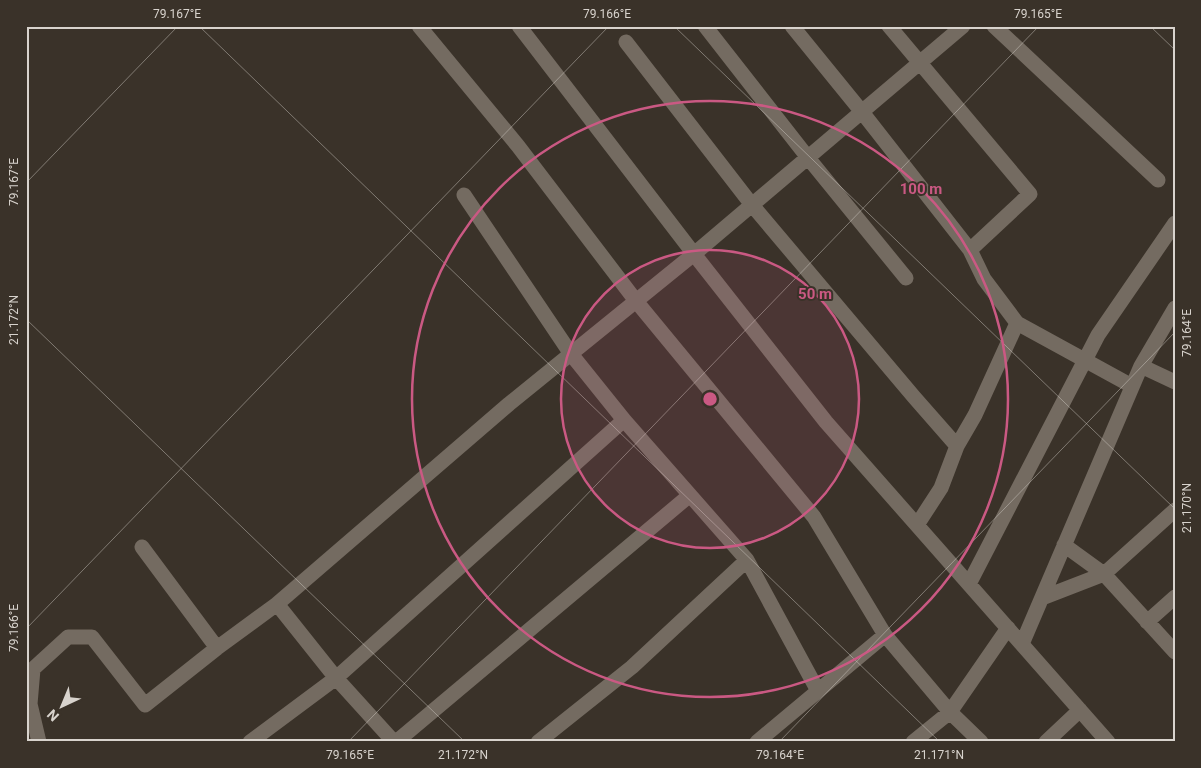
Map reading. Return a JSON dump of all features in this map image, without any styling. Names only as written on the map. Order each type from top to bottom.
[{"type":"street","points":[[419,26],[518,146],[636,301],[814,517],[885,635],[950,712],[981,742]]},
{"type":"street","points":[[519,26],[826,422],[1108,742]]},
{"type":"street","points":[[705,26],[906,278]]},
{"type":"street","points":[[792,26],[970,250],[984,279],[1018,323],[1132,386]]},
{"type":"street","points":[[889,26],[1030,194],[970,250]]},
{"type":"street","points":[[40,742],[30,704],[33,669],[68,638],[92,637],[145,705],[217,648],[277,604],[510,404],[694,254],[963,26]]},
{"type":"street","points":[[994,26],[1158,180]]},
{"type":"street","points":[[626,42],[752,205],[957,446]]},
{"type":"street","points":[[464,195],[571,354],[624,420],[746,560],[818,691]]},
{"type":"street","points":[[969,584],[1098,335],[1175,223]]},
{"type":"street","points":[[1022,644],[1141,366],[1175,308]]},
{"type":"street","points":[[917,525],[941,488],[957,446],[975,415],[1018,323]]},
{"type":"street","points":[[1141,366],[1175,382]]},
{"type":"street","points":[[250,742],[336,678],[624,420]]},
{"type":"street","points":[[277,604],[336,678],[395,742],[690,495]]},
{"type":"street","points":[[1042,598],[1104,574],[1173,509]]},
{"type":"street","points":[[1064,545],[1104,574],[1175,652]]},
{"type":"street","points":[[142,547],[217,648]]},
{"type":"street","points":[[538,742],[632,667],[746,560]]},
{"type":"street","points":[[1147,622],[1175,597]]},
{"type":"street","points":[[913,742],[950,712],[1008,628]]},
{"type":"street","points":[[757,742],[885,635]]},
{"type":"street","points":[[1046,742],[1080,710]]}]
